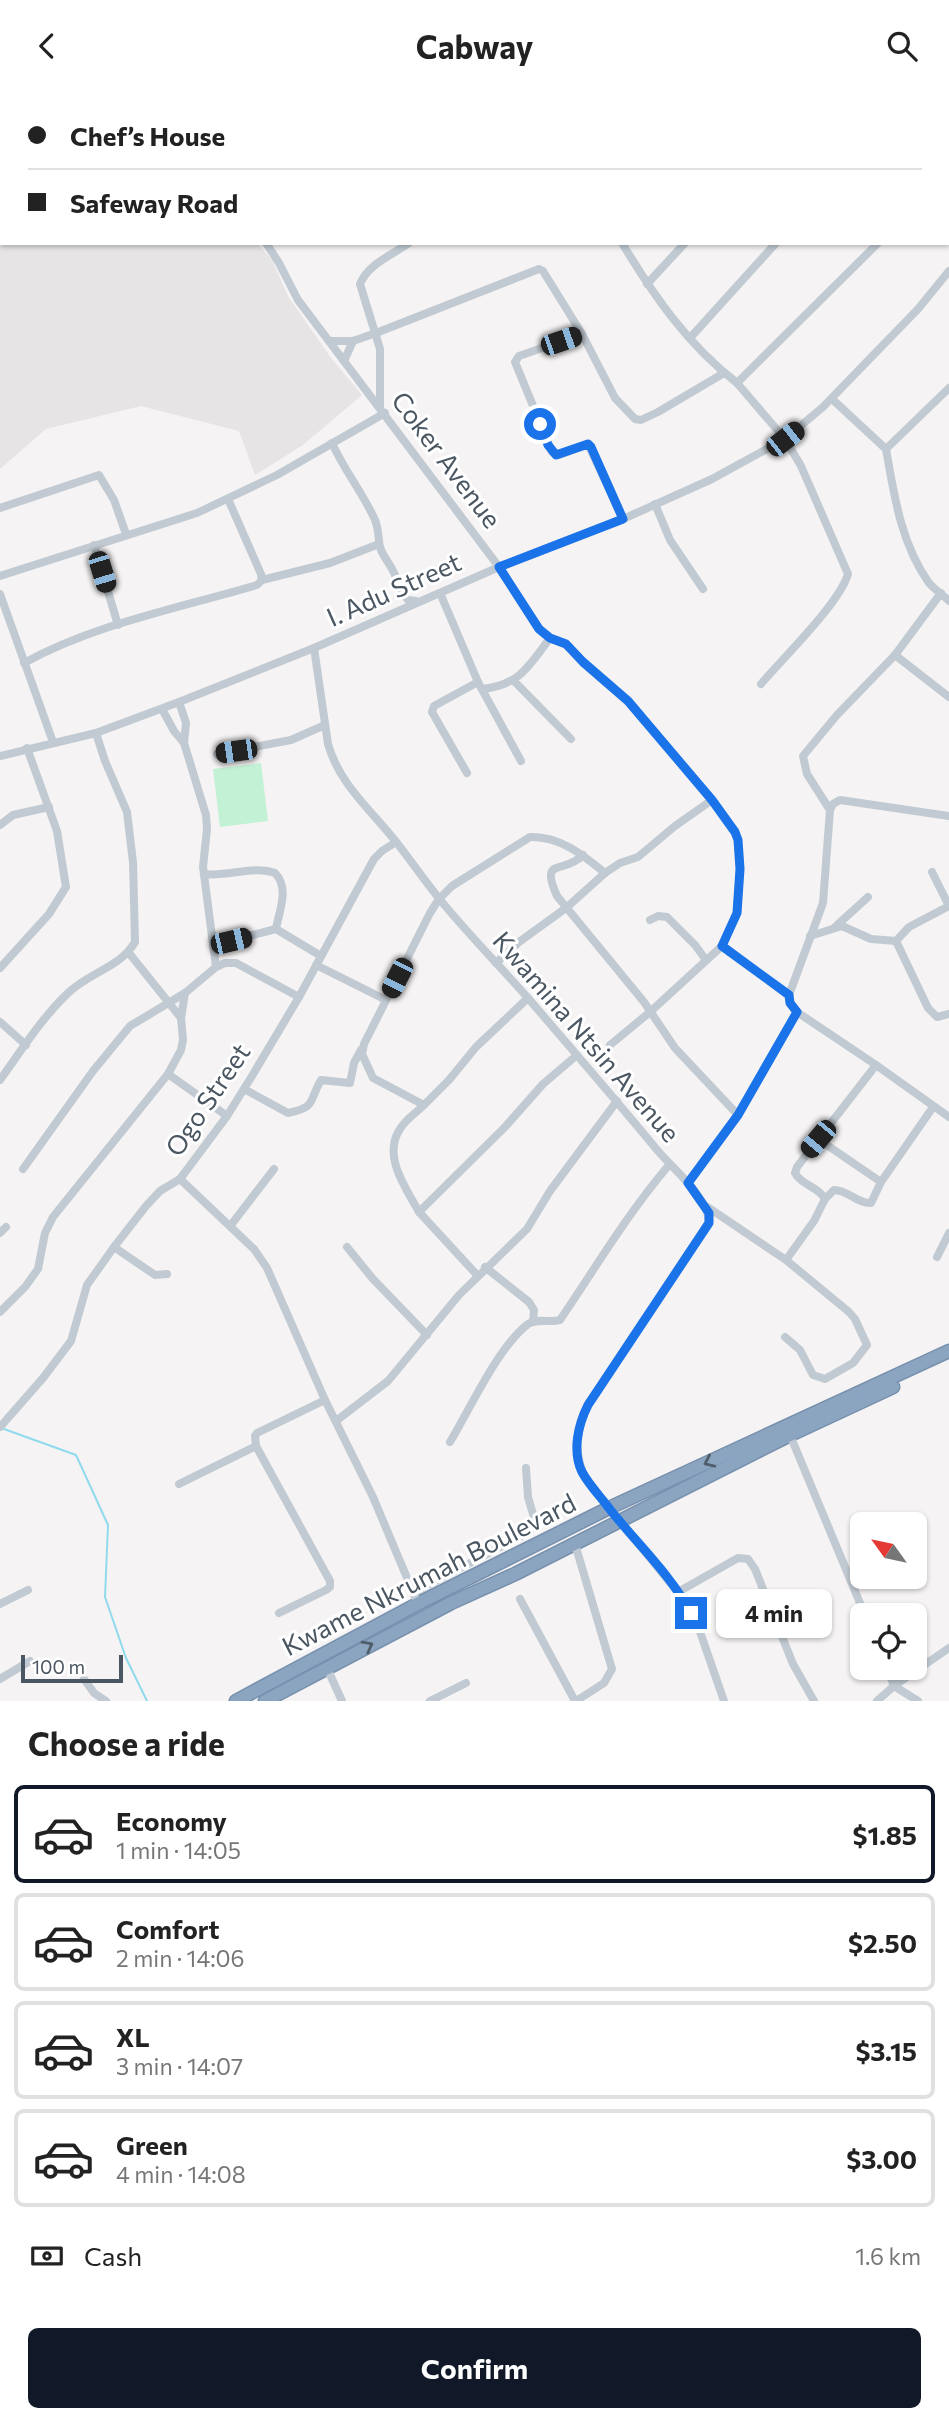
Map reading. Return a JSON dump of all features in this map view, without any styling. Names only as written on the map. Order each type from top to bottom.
[{"type":"highway","name":"Kwame Nkrumah Boulevard","points":[[236,1701],[416,1599],[949,1351]]},
{"type":"highway","name":"Kwame Nkrumah Boulevard","points":[[265,1701],[451,1603],[575,1544],[790,1435],[949,1360]]},
{"type":"street","name":"Coker Avenue","points":[[267,245],[298,300],[499,567],[539,629],[550,638],[566,644],[628,701],[712,800],[735,832],[740,855],[737,913],[722,946],[610,1045]]},
{"type":"street","points":[[0,576],[197,513],[332,443],[382,410],[382,358],[360,284],[380,261],[406,245]]},
{"type":"street","points":[[623,245],[673,321],[737,383],[785,439],[816,497],[848,574],[845,585],[761,684]]},
{"type":"street","points":[[647,284],[683,245]]},
{"type":"street","points":[[690,338],[774,245]]},
{"type":"street","points":[[737,383],[872,245]]},
{"type":"street","points":[[329,341],[353,341],[539,269],[543,271],[582,334],[615,398],[635,419],[658,412],[724,373]]},
{"type":"street","name":"I. Adu Street","points":[[0,756],[96,733],[162,709],[314,648],[499,567],[623,519],[712,479],[785,439],[832,399],[945,280],[949,271]]},
{"type":"street","points":[[582,334],[519,356],[515,362],[552,452],[559,455],[588,444],[623,519]]},
{"type":"street","points":[[344,361],[353,341]]},
{"type":"street","points":[[886,449],[949,388]]},
{"type":"street","points":[[832,399],[886,449],[898,515],[907,540],[930,584],[949,601]]},
{"type":"street","points":[[332,443],[338,459],[374,517],[379,530],[379,544],[402,594],[408,600],[420,601]]},
{"type":"street","points":[[0,508],[99,475],[114,500],[126,534]]},
{"type":"street","points":[[228,499],[261,573],[261,580]]},
{"type":"street","points":[[655,504],[670,540],[703,589]]},
{"type":"street","points":[[24,663],[56,645],[257,585],[261,580],[330,563],[379,544]]},
{"type":"street","points":[[94,545],[118,625]]},
{"type":"street","points":[[440,593],[480,685],[521,761]]},
{"type":"street","points":[[830,810],[807,774],[803,756],[837,715],[895,655],[941,593]]},
{"type":"street","points":[[0,594],[53,742]]},
{"type":"street","points":[[467,773],[432,712],[434,706],[480,685],[494,688],[513,680],[527,669],[550,638]]},
{"type":"street","name":"Kwamina Ntsin Avenue","points":[[314,648],[331,758],[343,780],[470,936],[528,998],[704,1204],[786,1260],[849,1312],[867,1345],[853,1363],[825,1379],[813,1375],[800,1350],[785,1337]]},
{"type":"street","points":[[895,655],[949,697]]},
{"type":"street","points":[[513,680],[570,739]]},
{"type":"street","points":[[179,702],[186,723],[184,743],[206,815],[204,874],[216,967]]},
{"type":"street","points":[[162,709],[184,743]]},
{"type":"street","points":[[217,754],[291,740],[325,725]]},
{"type":"street","points":[[0,1080],[44,1018],[68,992],[91,974],[128,953],[135,942],[135,907],[127,812],[96,733]]},
{"type":"street","points":[[0,968],[49,914],[66,887],[57,831],[27,748]]},
{"type":"street","points":[[496,963],[519,942],[566,908],[605,873],[638,856],[712,800]]},
{"type":"street","points":[[949,816],[840,800],[833,804],[830,810],[823,903],[789,995],[790,1003],[797,1012],[949,1117]]},
{"type":"street","points":[[0,825],[13,814],[49,807]]},
{"type":"street","points":[[244,1089],[265,1103],[288,1113],[311,1104],[321,1080],[350,1083],[354,1063],[439,899],[452,886],[530,837],[564,843],[605,873]]},
{"type":"street","name":"Ogo Street","points":[[396,842],[374,859],[299,996],[244,1089],[180,1179],[254,1249],[267,1268],[325,1400],[373,1497],[416,1599]]},
{"type":"street","points":[[583,855],[573,863],[560,866],[550,875],[557,896],[691,1067],[738,1115]]},
{"type":"street","points":[[204,874],[220,876],[255,870],[275,873],[282,884],[283,893],[276,929]]},
{"type":"street","points":[[896,941],[909,927],[949,906],[932,872]]},
{"type":"street","points":[[835,927],[868,897]]},
{"type":"street","points":[[650,920],[658,916],[667,917],[706,960]]},
{"type":"street","points":[[810,936],[845,926],[871,939],[896,941]]},
{"type":"street","points":[[213,945],[276,929],[321,956]]},
{"type":"street","points":[[896,941],[928,1008],[937,1017],[949,1014]]},
{"type":"street","points":[[722,946],[789,995]]},
{"type":"street","points":[[128,953],[181,1018]]},
{"type":"street","points":[[23,1169],[130,1026],[185,993],[216,967],[225,963],[236,963],[299,996]]},
{"type":"street","points":[[316,965],[386,1000]]},
{"type":"street","points":[[0,1312],[25,1287],[38,1269],[45,1233],[53,1217],[168,1074],[181,1050],[181,1018],[185,993]]},
{"type":"street","points":[[477,1275],[419,1212],[397,1169],[394,1148],[400,1128],[449,1080],[476,1047],[528,998]]},
{"type":"street","points":[[688,1183],[738,1115],[797,1012]]},
{"type":"street","points":[[0,1021],[26,1045]]},
{"type":"street","points":[[361,1049],[373,1077],[424,1105]]},
{"type":"street","points":[[419,1212],[505,1127],[543,1084],[577,1055]]},
{"type":"street","points":[[825,1199],[818,1190],[795,1173],[876,1065]]},
{"type":"street","points":[[168,1074],[227,1116]]},
{"type":"street","points":[[336,1421],[388,1381],[477,1275],[527,1229],[550,1191],[617,1101]]},
{"type":"street","points":[[786,1260],[814,1221],[825,1199],[834,1190],[868,1205],[875,1198],[881,1182],[933,1107]]},
{"type":"street","points":[[818,1139],[881,1182]]},
{"type":"street","points":[[450,1442],[480,1387],[512,1341],[533,1322],[560,1319],[653,1181],[669,1165]]},
{"type":"street","points":[[230,1225],[274,1169]]},
{"type":"street","points":[[2,1426],[71,1341],[88,1285],[114,1247],[160,1191],[180,1179]]},
{"type":"street","points":[[704,1204],[709,1213],[709,1223],[588,1405],[581,1419],[578,1447],[581,1471],[678,1592],[698,1626],[724,1701]]},
{"type":"street","points":[[937,1257],[949,1233]]},
{"type":"street","points":[[114,1247],[155,1275],[167,1274]]},
{"type":"street","points":[[347,1247],[373,1279],[427,1335]]},
{"type":"street","points":[[485,1267],[529,1302],[534,1310],[533,1322]]},
{"type":"street","points":[[279,1613],[326,1590],[330,1587],[330,1581],[256,1446],[255,1436],[325,1400]]},
{"type":"street","points":[[790,1435],[860,1603]]},
{"type":"street","points":[[179,1484],[256,1446]]},
{"type":"street","points":[[416,1599],[529,1532],[536,1521],[528,1497],[526,1468]]},
{"type":"street","points":[[520,1599],[576,1701],[604,1683],[612,1669],[575,1544]]},
{"type":"street","points":[[678,1592],[738,1558],[748,1559],[755,1569],[793,1664],[814,1701]]},
{"type":"street","points":[[0,1604],[27,1590]]},
{"type":"street","points":[[877,1701],[949,1648]]},
{"type":"street","points":[[0,1679],[30,1661]]},
{"type":"street","points":[[327,1668],[342,1701]]},
{"type":"street","points":[[84,1679],[94,1693],[106,1701]]},
{"type":"street","points":[[892,1680],[894,1686],[918,1701]]},
{"type":"street","points":[[430,1701],[466,1683]]},
{"type":"shaded area","points":[[0,245],[259,245],[272,260],[288,296],[331,358],[362,395],[303,445],[255,475],[239,431],[141,406],[46,429],[0,469]]},
{"type":"green space","points":[[261,763],[268,821],[220,827],[213,769]]},
{"type":"waterway","points":[[4,1429],[76,1455],[108,1525],[105,1597],[126,1658],[147,1701]]},
{"type":"route","points":[[540,424],[548,445],[556,455],[588,444],[591,447],[623,519],[499,567],[539,629],[550,638],[566,644],[628,701],[712,800],[735,832],[740,869],[737,913],[722,946],[789,995],[790,1003],[797,1012],[738,1115],[688,1183],[709,1213],[709,1223],[588,1405],[579,1428],[581,1471],[663,1572],[691,1613]]}]
